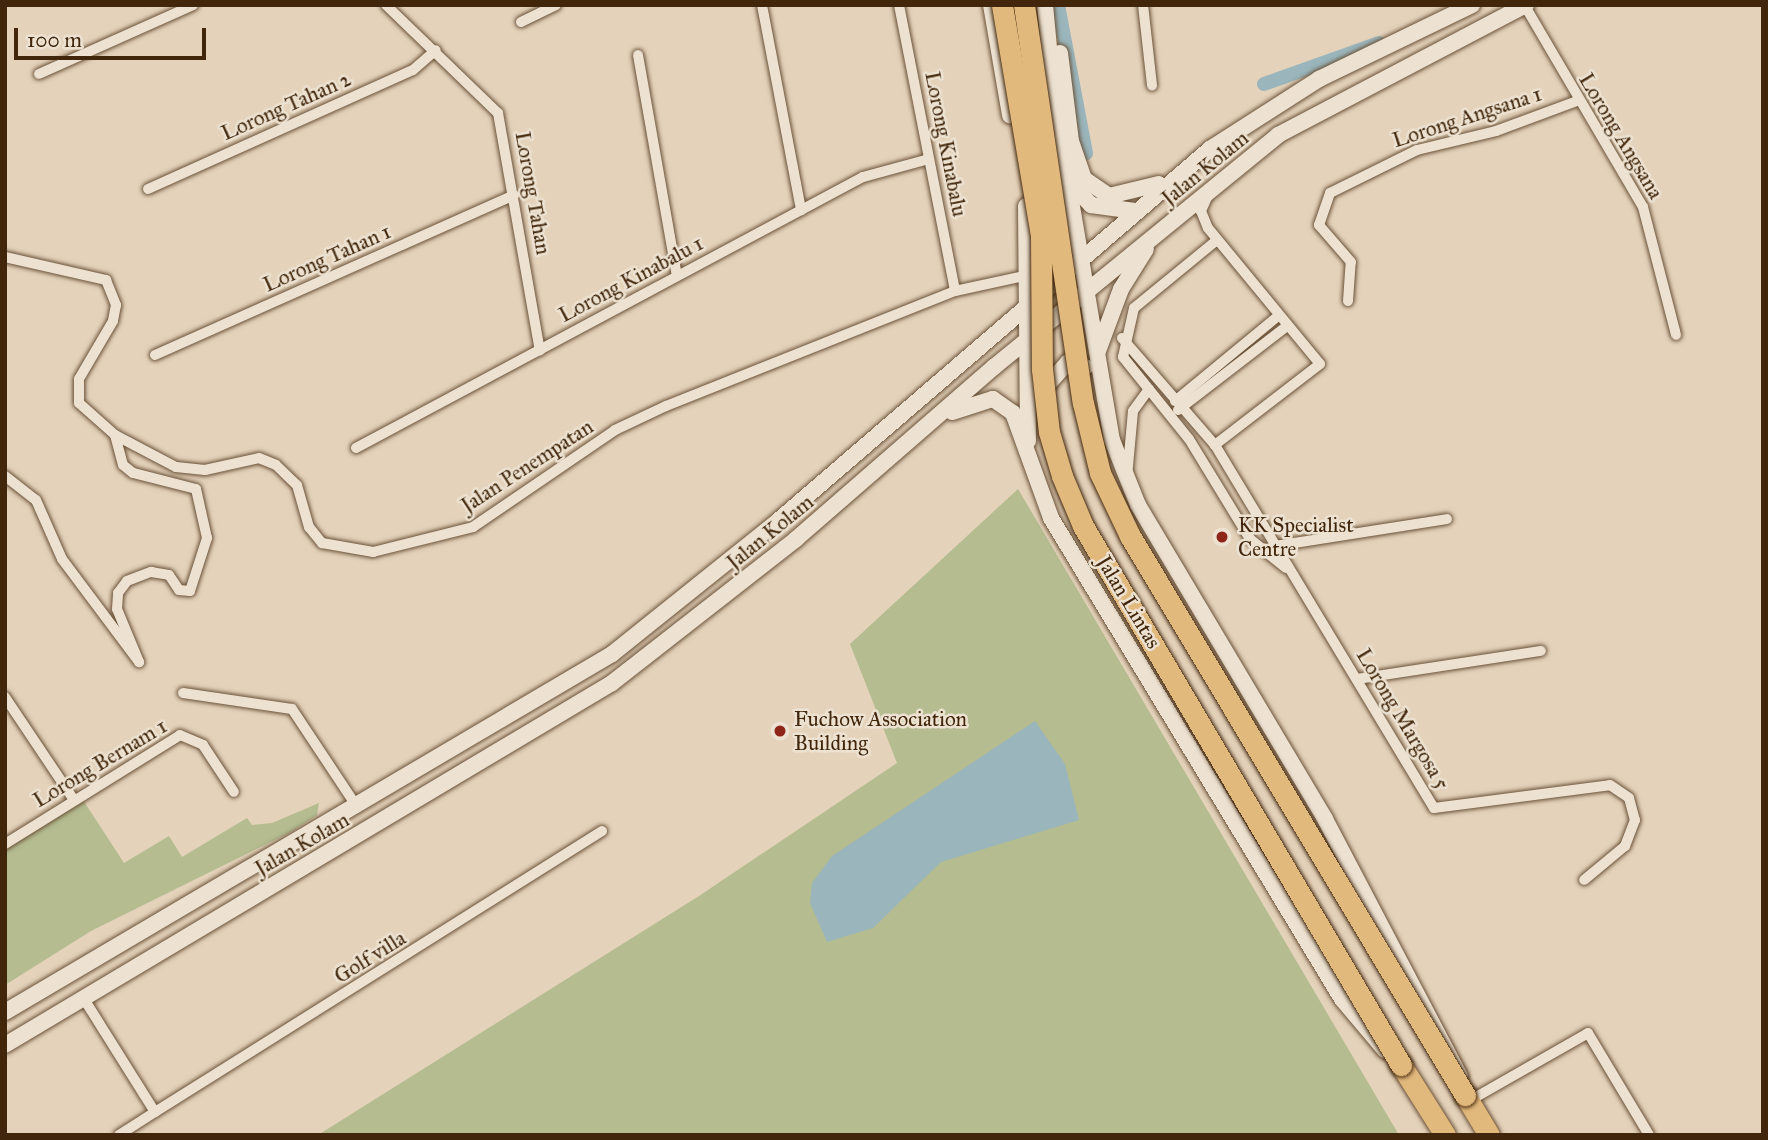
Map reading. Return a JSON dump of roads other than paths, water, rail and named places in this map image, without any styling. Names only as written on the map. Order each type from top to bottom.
[{"type":"highway","name":"Jalan Lintas","points":[[1002,5],[1041,235],[1042,369],[1049,432],[1062,476],[1083,526],[1445,1135]]},
{"type":"highway","name":"Jalan Lintas","points":[[1024,5],[1083,402],[1100,472],[1130,536],[1489,1135]]},
{"type":"main road","points":[[991,5],[1028,218],[1031,301],[1028,441]]},
{"type":"main road","points":[[1045,5],[1084,295],[1106,413]]},
{"type":"main road","points":[[1052,5],[1071,141],[1084,179],[1109,196],[1123,196],[1176,177]]},
{"type":"main road","name":"Jalan Kolam","points":[[5,1012],[357,807],[612,654],[935,384],[1176,177],[1278,103],[1472,5]]},
{"type":"main road","name":"Jalan Kolam","points":[[5,1045],[612,683],[923,430],[1213,188],[1305,118],[1526,5]]},
{"type":"main road","points":[[1067,180],[1091,205],[1135,211]]},
{"type":"main road","points":[[1097,354],[1121,289],[1154,237]]},
{"type":"main road","points":[[1030,416],[1055,369],[1068,362],[1087,369],[1106,413]]},
{"type":"main road","points":[[935,384],[978,365],[981,379]]},
{"type":"main road","points":[[923,430],[963,405],[993,399],[1004,402],[1028,441],[1051,518],[1342,999],[1401,1065]]},
{"type":"main road","name":"Jalan Lintas","points":[[1106,413],[1127,478],[1366,891],[1454,1055],[1467,1098]]},
{"type":"main road","points":[[143,931],[167,932],[175,943]]},
{"type":"street","points":[[39,74],[193,5]]},
{"type":"street","name":"Lorong Tahan","points":[[386,5],[436,50],[498,113],[540,350]]},
{"type":"street","points":[[521,22],[556,5]]},
{"type":"street","points":[[762,5],[801,210]]},
{"type":"street","name":"Lorong Kinabalu","points":[[899,5],[955,291]]},
{"type":"street","points":[[1143,5],[1152,85]]},
{"type":"street","name":"Lorong Angsana","points":[[1526,5],[1577,101],[1643,207],[1676,335]]},
{"type":"street","name":"Lorong Tahan 2","points":[[148,189],[413,70],[436,50]]},
{"type":"street","points":[[638,55],[677,276]]},
{"type":"street","name":"Lorong Angsana 1","points":[[1348,301],[1350,262],[1319,225],[1330,193],[1417,150],[1496,131],[1577,101]]},
{"type":"street","name":"Lorong Kinabalu 1","points":[[356,448],[863,177],[929,159]]},
{"type":"street","points":[[1213,188],[1201,211],[1217,240],[1320,364],[1215,445]]},
{"type":"street","name":"Lorong Tahan 1","points":[[155,355],[514,195]]},
{"type":"street","points":[[1122,338],[1134,308],[1217,240]]},
{"type":"street","name":"Jalan Penempatan","points":[[5,257],[106,280],[116,305],[113,321],[79,379],[79,403],[115,435],[176,467],[205,470],[259,458],[289,472],[322,544],[341,551],[398,550],[472,527],[615,430],[656,411],[955,291],[1029,275]]},
{"type":"street","points":[[1169,411],[1177,398],[1278,316]]},
{"type":"street","points":[[1169,411],[1186,409],[1287,326]]},
{"type":"street","name":"Lorong Margosa 5","points":[[1122,338],[1123,357],[1169,411],[1228,505],[1263,551],[1286,568]]},
{"type":"street","name":"Lorong Margosa 5","points":[[1122,338],[1177,398],[1215,445],[1279,544],[1286,568],[1357,679],[1434,808],[1611,785],[1629,798],[1635,820],[1625,846],[1584,880]]},
{"type":"street","points":[[1127,478],[1134,442],[1133,411],[1149,389]]},
{"type":"street","points":[[5,476],[36,500],[62,559],[139,662],[117,609],[118,593],[127,581],[151,572],[169,575],[179,590],[190,591],[206,531],[196,489],[133,473],[123,465],[115,435]]},
{"type":"street","points":[[1263,551],[1279,544],[1447,519]]},
{"type":"street","points":[[1357,679],[1541,652]]},
{"type":"street","points":[[183,693],[292,709],[357,807]]},
{"type":"street","points":[[5,697],[74,800]]},
{"type":"street","name":"Lorong Bernam 1","points":[[5,844],[180,735],[203,745],[234,792]]},
{"type":"street","name":"Golf villa","points":[[119,1135],[602,831]]},
{"type":"street","points":[[84,999],[155,1112]]},
{"type":"street","points":[[1467,1098],[1588,1032],[1649,1135]]},
{"type":"water","points":[[1035,721],[1065,764],[1079,820],[941,862],[873,928],[827,942],[810,903],[812,883],[832,856]]},
{"type":"waterway","points":[[1058,5],[1086,153]]},
{"type":"waterway","points":[[1264,84],[1379,43]]},
{"type":"place","name":"KK Specialist Centre","points":[[1222,537]]},
{"type":"place","name":"Fuchow Association Building","points":[[780,731]]}]
